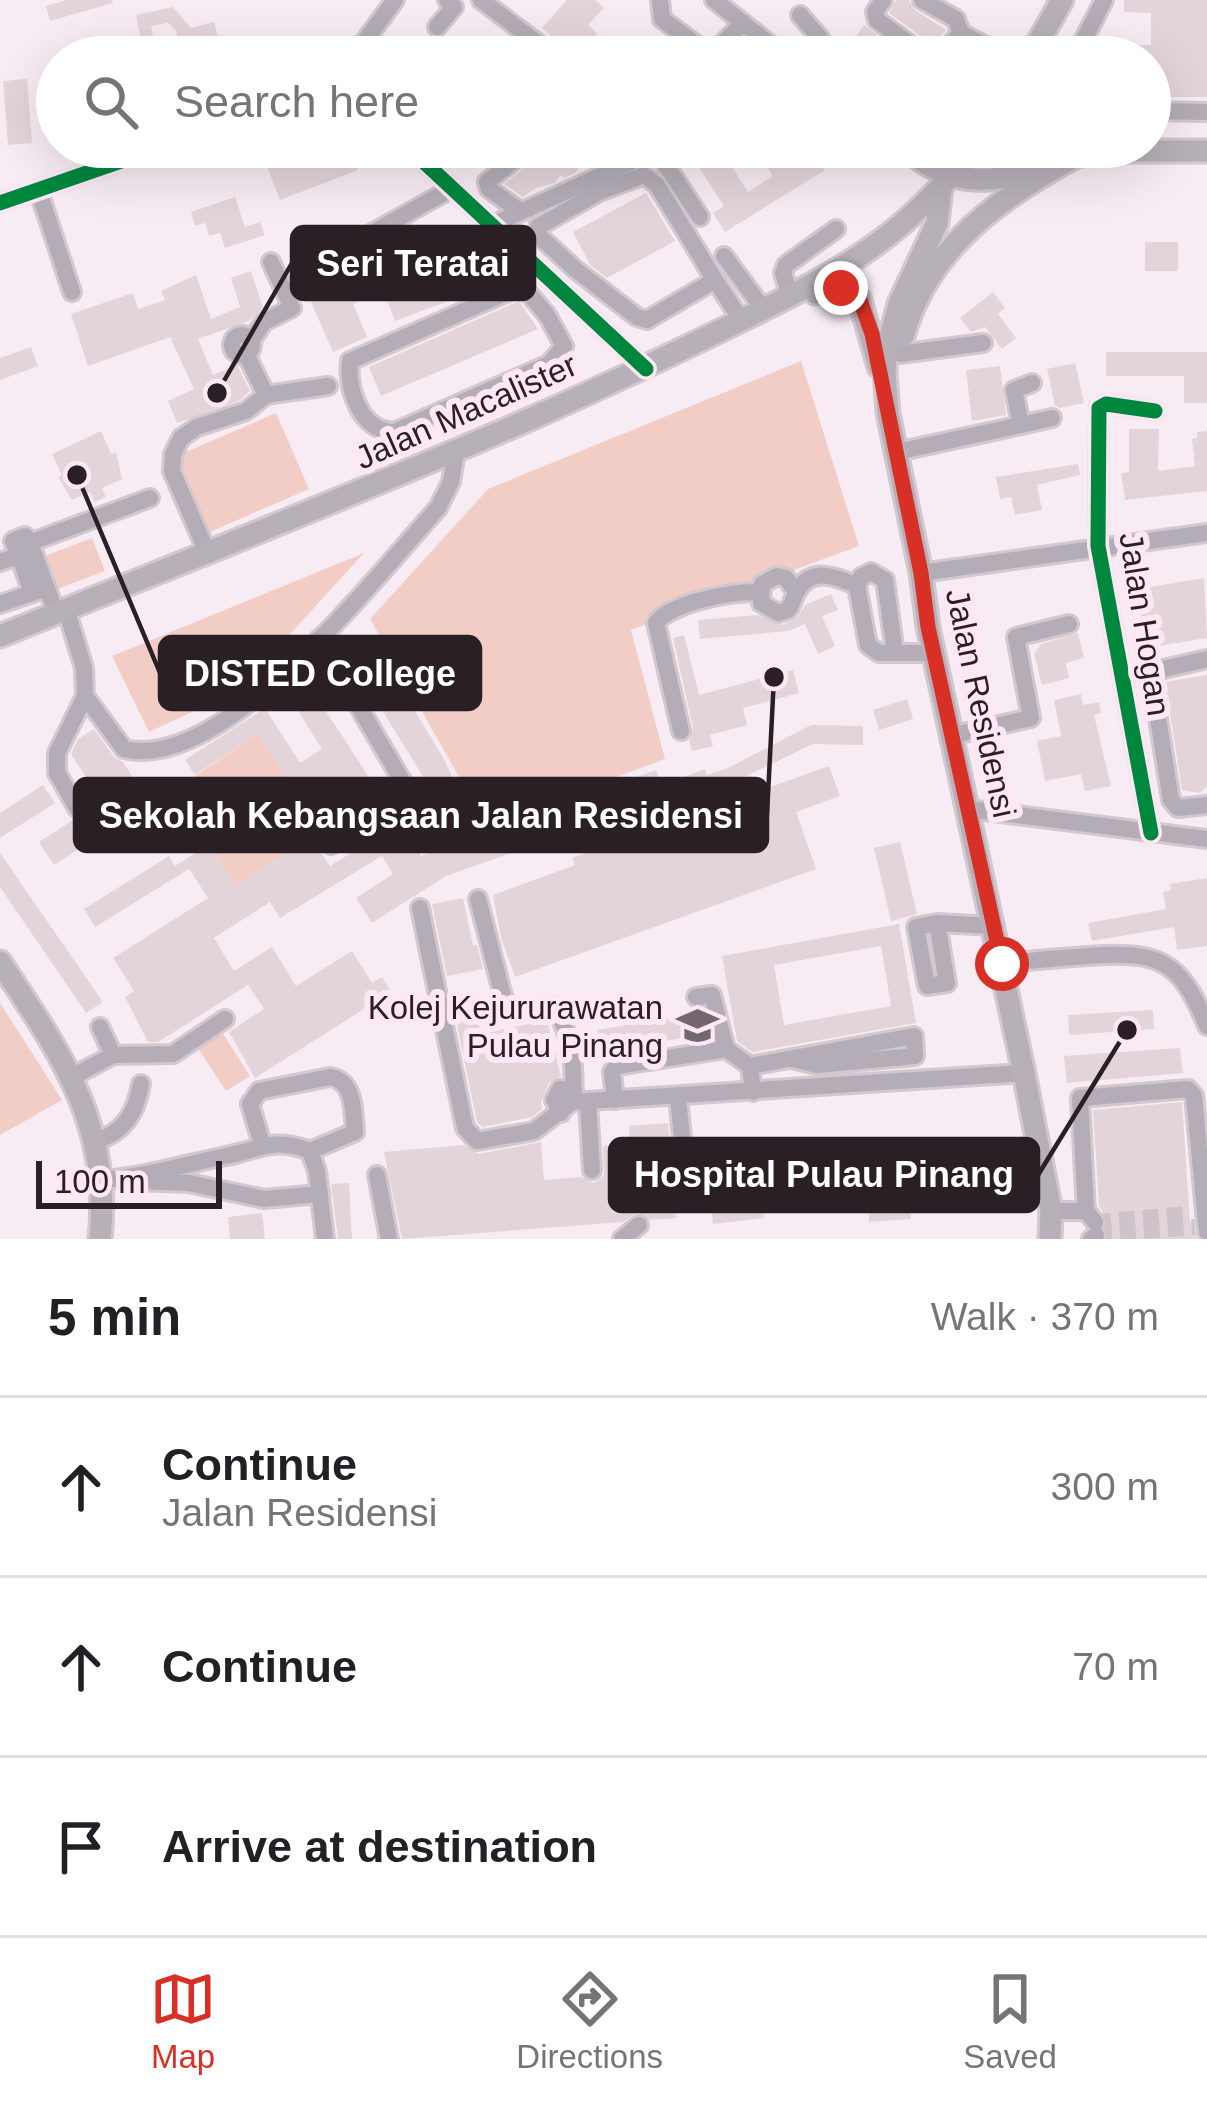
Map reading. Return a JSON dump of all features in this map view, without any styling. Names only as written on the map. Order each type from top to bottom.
[{"type":"main road","points":[[1042,36],[1062,0]]},
{"type":"main road","points":[[1044,32],[1044,36]]},
{"type":"main road","points":[[1171,152],[1207,152]]},
{"type":"main road","points":[[901,225],[922,183],[917,168]]},
{"type":"main road","points":[[929,168],[945,182],[1000,178],[1034,168]]},
{"type":"main road","name":"Jalan Macalister","points":[[0,636],[358,494],[646,369],[791,298],[860,258],[901,225],[956,168]]},
{"type":"main road","points":[[888,413],[917,302],[962,237],[993,206],[1061,168]]},
{"type":"main road","name":"Jalan Residensi","points":[[945,182],[937,224],[891,330],[885,373],[888,413],[1024,1073],[1051,1211],[1050,1239]]},
{"type":"main road","points":[[791,298],[841,288],[860,300],[888,413]]},
{"type":"main road","points":[[0,962],[72,1076],[110,1179],[100,1239]]},
{"type":"street","points":[[368,36],[395,0]]},
{"type":"street","points":[[437,27],[454,8],[447,0]]},
{"type":"street","points":[[481,0],[528,36]]},
{"type":"street","points":[[660,0],[662,20],[684,36]]},
{"type":"street","points":[[714,0],[759,36]]},
{"type":"street","points":[[883,0],[875,12],[877,20],[899,36]]},
{"type":"street","points":[[922,0],[956,19],[967,36]]},
{"type":"street","points":[[1086,36],[1104,0]]},
{"type":"street","points":[[800,15],[818,36]]},
{"type":"street","points":[[730,36],[743,23]]},
{"type":"street","points":[[958,36],[961,33]]},
{"type":"street","points":[[1171,112],[1206,112]]},
{"type":"street","points":[[0,203],[105,168]]},
{"type":"street","points":[[430,168],[646,369]]},
{"type":"street","points":[[504,168],[487,182],[489,189],[520,211]]},
{"type":"street","points":[[490,226],[617,168]]},
{"type":"street","points":[[668,168],[700,217]]},
{"type":"street","points":[[715,280],[647,320],[576,270],[537,234],[538,227],[599,192],[644,175],[657,185],[741,320]]},
{"type":"street","points":[[389,283],[369,243],[372,233],[451,189]]},
{"type":"street","points":[[39,192],[72,292]]},
{"type":"street","points":[[791,298],[783,273],[787,265],[836,229]]},
{"type":"street","points":[[449,272],[493,256],[513,278],[536,268]]},
{"type":"street","points":[[724,256],[764,310]]},
{"type":"street","points":[[266,395],[249,347],[264,322],[292,308],[271,262]]},
{"type":"street","points":[[525,289],[536,268]]},
{"type":"street","points":[[525,289],[564,346],[549,364],[394,432],[379,432],[367,424],[350,379],[350,361],[505,292],[525,289]]},
{"type":"street","points":[[542,310],[566,295]]},
{"type":"street","points":[[900,354],[983,343]]},
{"type":"street","points":[[1021,425],[1014,390],[1031,383]]},
{"type":"street","points":[[207,552],[172,471],[172,454],[181,438],[197,427],[246,411],[266,395],[328,386]]},
{"type":"street","name":"Jalan Hogan","points":[[1150,832],[1098,546],[1099,408],[1106,404],[1154,411]]},
{"type":"street","points":[[897,452],[1052,418]]},
{"type":"street","points":[[85,696],[124,749],[157,752],[208,730],[252,701],[319,639],[438,508],[451,482],[456,451]]},
{"type":"street","points":[[77,808],[56,772],[57,754],[85,696],[84,668],[61,611],[39,590],[16,550],[150,498]]},
{"type":"street","points":[[921,573],[1207,532]]},
{"type":"street","points":[[895,653],[885,580],[871,572],[860,577],[857,586],[868,645],[879,653],[895,653],[934,653]]},
{"type":"street","points":[[796,592],[824,573],[857,586]]},
{"type":"street","points":[[777,576],[786,578],[796,592],[795,602],[778,613],[768,610],[759,593],[762,584],[777,576]]},
{"type":"street","points":[[0,604],[39,590]]},
{"type":"street","points":[[682,730],[658,618],[676,608],[725,595],[759,593]]},
{"type":"street","points":[[954,735],[1031,718],[1016,637],[1069,624]]},
{"type":"street","points":[[319,639],[410,794],[425,841]]},
{"type":"street","points":[[1207,659],[1165,665],[1155,670],[1152,681],[1171,800],[1178,808],[1207,805]]},
{"type":"street","points":[[331,844],[410,794]]},
{"type":"street","points":[[969,809],[1207,839]]},
{"type":"street","points":[[478,899],[504,1000],[514,1009],[554,1006],[567,1031],[576,1076],[574,1102],[592,1170]]},
{"type":"street","points":[[420,908],[470,1137],[477,1141],[534,1131],[574,1102],[1024,1073]]},
{"type":"street","points":[[937,923],[994,926]]},
{"type":"street","points":[[1002,964],[1129,953],[1152,956],[1170,966],[1190,989],[1207,1026]]},
{"type":"street","points":[[696,997],[712,995],[726,1049],[750,1066],[914,1036],[915,1056],[817,1065],[792,1059]]},
{"type":"street","points":[[72,1076],[113,1055],[173,1054],[225,1019]]},
{"type":"street","points":[[100,1027],[113,1055]]},
{"type":"street","points":[[615,1100],[612,1072],[617,1066],[726,1049]]},
{"type":"street","points":[[750,1066],[753,1092]]},
{"type":"street","points":[[110,1179],[233,1155],[262,1144],[290,1143],[310,1151],[355,1132],[352,1104],[340,1079],[275,1087],[252,1096],[262,1144]]},
{"type":"street","points":[[96,1142],[136,1112],[141,1084]]},
{"type":"street","points":[[1051,1211],[1092,1227],[1080,1098],[1188,1089],[1194,1096],[1202,1222]]},
{"type":"street","points":[[678,1097],[686,1190]]},
{"type":"street","points":[[310,1151],[325,1239]]},
{"type":"street","points":[[377,1174],[389,1239]]},
{"type":"street","points":[[110,1179],[189,1183],[264,1199],[320,1195]]},
{"type":"street","points":[[622,1239],[639,1225]]},
{"type":"shaded area","points":[[801,361],[859,546],[631,630],[665,759],[486,825],[370,619],[488,489]]},
{"type":"shaded area","points":[[276,413],[309,489],[196,538],[163,462]]},
{"type":"shaded area","points":[[92,538],[105,571],[57,589],[45,556]]},
{"type":"shaded area","points":[[364,553],[239,690],[149,732],[112,656]]},
{"type":"shaded area","points":[[258,734],[321,831],[236,886],[174,790]]},
{"type":"shaded area","points":[[0,1003],[62,1100],[0,1135]]},
{"type":"shaded area","points":[[220,1029],[250,1076],[226,1091],[196,1045]]},
{"type":"building","points":[[66,0],[113,3],[50,21],[46,6]]},
{"type":"building","points":[[567,0],[595,0],[604,8],[588,25],[597,33],[594,36],[551,36],[542,28]]},
{"type":"building","points":[[896,0],[909,0],[915,10],[946,30],[941,36],[921,36],[889,13]]},
{"type":"building","points":[[1124,0],[1207,0],[1207,97],[1171,97],[1171,36],[1151,36],[1151,13],[1124,12]]},
{"type":"building","points":[[173,7],[191,28],[214,22],[218,36],[177,36],[168,23],[151,26],[153,36],[140,36],[136,15]]},
{"type":"building","points":[[864,25],[878,36],[857,36]]},
{"type":"building","points":[[27,79],[32,143],[8,145],[3,81]]},
{"type":"building","points":[[268,168],[357,168],[358,170],[280,200]]},
{"type":"building","points":[[524,168],[578,168],[523,197],[504,184]]},
{"type":"building","points":[[700,168],[733,168],[748,192],[773,176],[767,168],[825,170],[725,232],[713,213],[724,206]]},
{"type":"building","points":[[646,193],[675,241],[607,278],[590,265],[573,232]]},
{"type":"building","points":[[235,197],[245,227],[260,222],[265,235],[225,248],[220,233],[209,236],[205,223],[195,226],[191,212]]},
{"type":"building","points":[[424,236],[442,281],[453,283],[489,271],[499,282],[395,321],[387,300],[409,290],[393,247]]},
{"type":"building","points":[[1145,242],[1178,242],[1178,271],[1145,271]]},
{"type":"building","points":[[251,271],[263,308],[249,321],[198,339],[213,375],[237,365],[250,391],[240,400],[177,423],[168,401],[194,389],[170,337],[88,366],[71,314],[133,293],[138,309],[165,300],[161,291],[196,275],[211,319],[240,307],[231,278]]},
{"type":"building","points":[[358,281],[365,299],[353,304],[367,337],[333,352],[311,302]]},
{"type":"building","points":[[993,292],[1005,308],[998,314],[1016,338],[1002,349],[985,327],[971,332],[960,318]]},
{"type":"building","points":[[519,301],[538,329],[381,396],[369,367]]},
{"type":"building","points":[[31,347],[38,366],[0,380],[0,358]]},
{"type":"building","points":[[1106,352],[1207,352],[1207,403],[1184,403],[1184,376],[1106,376]]},
{"type":"building","points":[[1075,363],[1084,403],[1060,408],[1055,406],[1047,369]]},
{"type":"building","points":[[1000,366],[1006,415],[972,421],[966,370]]},
{"type":"building","points":[[1129,429],[1159,429],[1158,471],[1195,466],[1192,439],[1197,432],[1207,431],[1207,491],[1125,500],[1121,473],[1129,472]]},
{"type":"building","points":[[101,431],[111,454],[116,452],[122,479],[102,488],[106,497],[95,502],[90,492],[72,500],[58,477],[62,475],[52,454]]},
{"type":"building","points":[[1078,464],[1080,475],[1037,485],[1042,510],[1015,515],[1011,497],[1000,499],[996,477]]},
{"type":"building","points":[[1204,578],[1207,638],[1146,648],[1137,589]]},
{"type":"building","points":[[831,594],[838,610],[822,616],[835,646],[818,654],[805,624],[788,631],[700,639],[698,620],[757,615],[782,625],[797,618],[805,605]]},
{"type":"building","points":[[1078,633],[1084,658],[1066,663],[1069,678],[1042,685],[1034,654],[1041,644]]},
{"type":"building","points":[[684,635],[699,695],[793,670],[799,693],[743,708],[747,725],[710,735],[713,746],[692,751],[693,728],[673,638]]},
{"type":"building","points":[[373,642],[444,759],[452,776],[440,783],[450,800],[463,796],[469,822],[439,829],[433,804],[439,802],[349,657]]},
{"type":"building","points":[[1207,675],[1207,786],[1200,793],[1182,790],[1165,682]]},
{"type":"building","points":[[305,679],[382,797],[323,835],[258,734],[195,775],[185,760],[265,708],[300,763],[322,749],[286,692]]},
{"type":"building","points":[[1081,694],[1083,705],[1099,702],[1101,713],[1094,715],[1111,786],[1085,791],[1081,774],[1045,781],[1037,741],[1061,736],[1054,700]]},
{"type":"building","points":[[907,699],[913,719],[879,730],[873,710]]},
{"type":"building","points":[[811,725],[863,726],[863,745],[813,744],[734,782],[678,800],[673,787],[686,782],[684,777],[705,769],[707,775],[728,768]]},
{"type":"building","points":[[94,729],[150,804],[54,865],[39,842],[84,818],[102,802],[71,754],[78,739]]},
{"type":"building","points":[[829,766],[840,796],[796,812],[816,869],[515,977],[493,895],[575,865],[572,858]]},
{"type":"building","points":[[656,770],[666,799],[446,876],[372,923],[356,898],[393,874],[382,856],[280,918],[270,902],[214,938],[234,971],[272,947],[296,986],[352,951],[372,983],[382,977],[391,992],[255,1078],[229,1032],[264,1009],[248,985],[158,1042],[148,1042],[125,997],[134,991],[113,958],[208,898],[189,869],[95,927],[84,909],[169,856],[175,866],[209,844],[236,886],[311,837],[330,866],[397,818],[421,856]]},
{"type":"building","points":[[43,785],[55,803],[0,838],[0,813]]},
{"type":"building","points":[[900,842],[917,914],[891,921],[874,848]]},
{"type":"building","points":[[0,853],[103,1002],[86,1013],[0,887]]},
{"type":"building","points":[[1207,878],[1207,946],[1177,950],[1174,927],[1092,941],[1088,923],[1166,909],[1163,892],[1171,890],[1170,884]]},
{"type":"building","points":[[463,898],[483,969],[447,976],[432,904]]},
{"type":"building","points":[[899,924],[916,1023],[752,1052],[737,1041],[722,956]],"holes":[[[881,946],[891,1006],[784,1025],[774,965]]]},
{"type":"building","points":[[474,1001],[481,1034],[547,1020],[561,1076],[549,1083],[542,1109],[532,1117],[482,1127],[477,1122],[453,1006]]},
{"type":"building","points":[[1153,1010],[1154,1029],[1069,1035],[1068,1015]]},
{"type":"building","points":[[703,1012],[709,1034],[600,1051],[597,1030]]},
{"type":"building","points":[[1180,1048],[1183,1073],[1067,1083],[1064,1056]]},
{"type":"building","points":[[1182,1102],[1190,1223],[1197,1239],[1108,1239],[1107,1219],[1099,1206],[1093,1110]]},
{"type":"building","points":[[668,1123],[676,1218],[650,1220],[638,1212],[623,1222],[402,1239],[384,1152],[464,1145],[479,1154],[541,1142],[544,1180],[581,1177],[594,1183],[604,1175],[603,1146],[630,1144],[629,1126]]},
{"type":"building","points":[[908,1181],[911,1219],[869,1222],[867,1184]]},
{"type":"building","points":[[349,1183],[352,1239],[338,1239],[331,1184]]},
{"type":"building","points":[[761,1191],[764,1218],[713,1224],[710,1197]]},
{"type":"building","points":[[262,1213],[265,1239],[230,1239],[228,1217]]},
{"type":"tunnel","points":[[1095,1222],[1189,1214]]},
{"type":"tunnel","points":[[1096,1235],[1195,1227]]},
{"type":"cycle path","points":[[0,203],[101,168]]},
{"type":"cycle path","points":[[431,168],[646,369]]},
{"type":"cycle path","points":[[1151,833],[1098,546],[1099,408],[1106,404],[1155,411]]},
{"type":"place","name":"Seri Teratai","points":[[217,393]]},
{"type":"place","name":"DISTED College","points":[[77,475]]},
{"type":"place","name":"Sekolah Kebangsaan Jalan Residensi","points":[[774,677]]},
{"type":"place","name":"Kolej Kejururawatan Pulau Pinang","points":[[697,1026]]},
{"type":"place","name":"Hospital Pulau Pinang","points":[[1127,1030]]},
{"type":"route","points":[[841,288],[860,300],[872,334],[928,627],[1002,964]]}]
